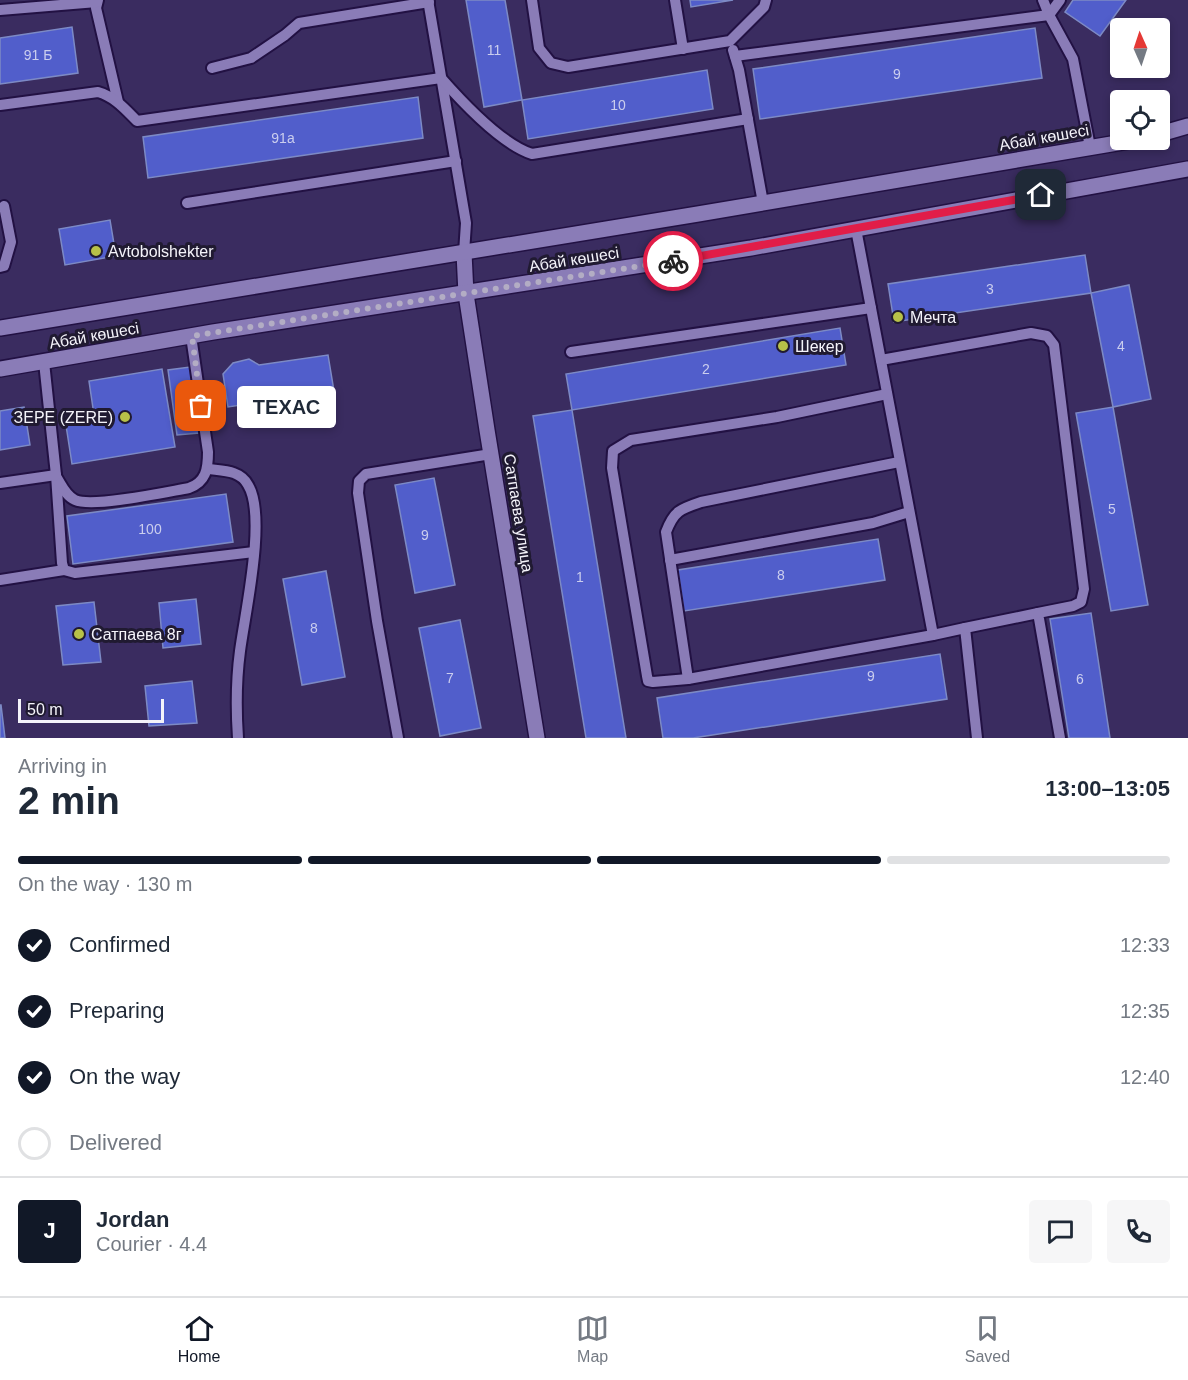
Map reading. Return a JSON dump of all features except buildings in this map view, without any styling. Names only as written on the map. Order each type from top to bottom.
[{"type":"street","points":[[1170,131],[1188,126]]},
{"type":"street","name":"Абай көшесі","points":[[0,328],[464,253],[1110,144]]},
{"type":"street","name":"Абай көшесі","points":[[0,369],[192,336],[751,248],[1188,169]]},
{"type":"street","name":"Сатпаева улица","points":[[464,253],[466,294],[537,738]]},
{"type":"lane","points":[[532,0],[539,48],[551,63],[568,67],[730,41],[764,7],[766,0]]},
{"type":"lane","points":[[675,0],[683,49]]},
{"type":"lane","points":[[1043,0],[1073,59],[1090,147]]},
{"type":"lane","points":[[735,56],[1049,15],[1060,0]]},
{"type":"lane","points":[[0,10],[98,1],[96,8],[118,102]]},
{"type":"lane","points":[[212,68],[250,58],[299,23],[428,1],[466,223],[464,253]]},
{"type":"lane","points":[[730,41],[740,70],[763,203]]},
{"type":"lane","points":[[0,105],[98,92],[109,95],[137,121],[441,78]]},
{"type":"lane","points":[[441,78],[463,103],[493,129],[525,151],[532,153],[748,119]]},
{"type":"lane","points":[[187,203],[456,161]]},
{"type":"lane","points":[[0,267],[4,266],[11,242],[4,206]]},
{"type":"lane","points":[[856,229],[933,635]]},
{"type":"lane","points":[[571,352],[871,308]]},
{"type":"lane","points":[[881,360],[1031,333],[1047,336],[1054,345],[1083,589],[1081,602],[1073,606],[933,635],[688,679],[648,681],[612,468],[613,451],[631,440],[777,417],[887,394]]},
{"type":"lane","points":[[56,475],[66,493],[75,500],[92,503],[196,486],[208,469],[208,452],[192,336]]},
{"type":"lane","points":[[44,362],[64,570]]},
{"type":"lane","points":[[398,738],[370,574],[358,493],[359,481],[366,474],[491,454]]},
{"type":"lane","points":[[688,679],[666,532],[672,517],[683,508],[701,502],[900,462]]},
{"type":"lane","points":[[208,469],[235,472],[247,482],[254,498],[254,552],[235,703],[238,738]]},
{"type":"lane","points":[[0,483],[56,475]]},
{"type":"lane","points":[[670,560],[873,523],[909,512]]},
{"type":"lane","points":[[0,580],[64,570],[75,573],[254,552]]},
{"type":"lane","points":[[1038,613],[1060,738]]},
{"type":"lane","points":[[965,628],[977,738]]},
{"type":"way so far","points":[[201,406],[192,336],[673,261]]},
{"type":"place","name":"Avtobolshekter","points":[[96,251]]},
{"type":"place","name":"Мечта","points":[[898,317]]},
{"type":"place","name":"Шекер","points":[[783,346]]},
{"type":"place","name":"ТЕХАС","points":[[201,406]]},
{"type":"place","name":"ЗЕРЕ (ZERE)","points":[[125,417]]},
{"type":"place","name":"Сатпаева 8г","points":[[79,634]]},
{"type":"route","points":[[673,261],[1041,195]]}]
